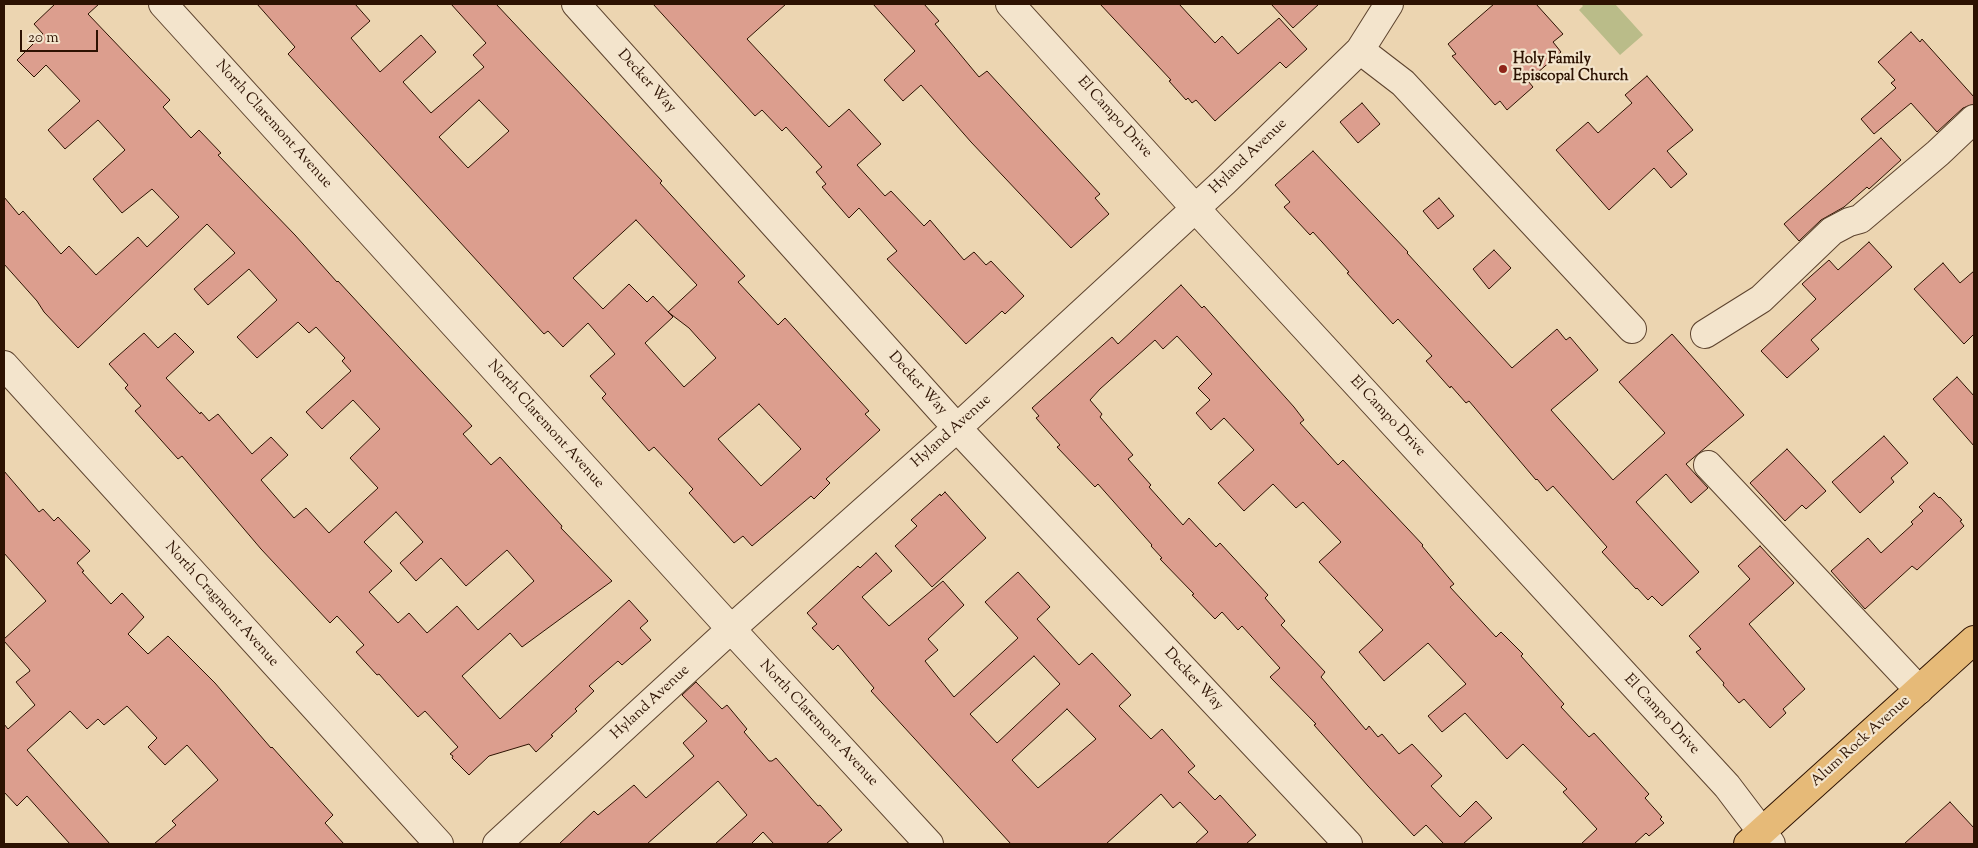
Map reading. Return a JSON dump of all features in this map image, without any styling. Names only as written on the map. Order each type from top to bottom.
[{"type":"main road","name":"Alum Rock Avenue","points":[[1760,840],[1974,640]]},
{"type":"street","name":"North Claremont Avenue","points":[[163,4],[929,844]]},
{"type":"street","name":"Decker Way","points":[[576,4],[957,428],[1348,844]]},
{"type":"street","name":"El Campo Drive","points":[[1010,4],[1195,208],[1727,786],[1760,840]]},
{"type":"street","name":"Hyland Avenue","points":[[497,844],[731,629],[957,428],[1195,208],[1360,50],[1389,4]]},
{"type":"street","points":[[1360,50],[1403,83],[1632,329]]},
{"type":"street","points":[[1705,334],[1761,299],[1832,231],[1849,222],[1860,220],[1938,153],[1974,119]]},
{"type":"street","name":"North Cragmont Avenue","points":[[4,365],[439,844]]},
{"type":"street","points":[[1708,465],[1919,690]]},
{"type":"green space","points":[[1581,4],[1615,4],[1643,35],[1620,55],[1579,10],[1583,6]]},
{"type":"building","points":[[55,4],[99,4],[88,14],[170,100],[163,107],[191,138],[199,130],[221,153],[218,155],[472,426],[463,434],[491,465],[500,457],[562,526],[561,528],[612,581],[522,647],[510,633],[462,676],[500,719],[629,600],[648,621],[640,628],[651,640],[622,665],[618,661],[589,686],[594,691],[536,752],[529,744],[489,756],[469,775],[450,754],[458,747],[425,711],[418,717],[379,674],[377,675],[356,652],[364,645],[337,616],[330,623],[261,549],[182,456],[178,459],[135,411],[141,406],[125,388],[128,385],[109,364],[144,333],[158,348],[175,333],[194,352],[166,378],[209,421],[218,414],[252,454],[271,437],[288,455],[261,480],[294,518],[306,508],[329,533],[378,488],[350,458],[380,429],[353,400],[322,429],[306,412],[351,371],[342,361],[345,358],[316,327],[309,333],[298,322],[257,358],[237,337],[277,300],[249,269],[208,305],[194,289],[235,253],[207,224],[78,348],[44,312],[37,301],[4,264],[4,197],[19,215],[23,211],[61,254],[69,246],[96,275],[138,237],[147,247],[179,217],[152,189],[122,213],[93,179],[125,150],[98,120],[65,149],[48,130],[80,101],[46,65],[34,77],[17,60],[43,34],[34,24]],"holes":[[[396,512],[423,542],[400,563],[416,581],[441,558],[466,586],[507,550],[534,581],[478,630],[457,606],[427,633],[409,613],[398,623],[369,592],[392,571],[364,542]]]},
{"type":"building","points":[[257,4],[355,4],[370,21],[351,38],[380,72],[421,35],[436,52],[403,82],[431,113],[484,67],[473,55],[486,43],[451,4],[496,4],[662,181],[660,183],[745,276],[738,282],[778,325],[785,318],[869,411],[865,414],[880,430],[826,479],[830,483],[814,499],[811,496],[752,546],[743,536],[734,543],[689,493],[693,489],[654,447],[649,451],[602,398],[606,394],[590,376],[615,354],[588,323],[563,347],[548,331],[544,334],[288,54],[295,47]],"holes":[[[479,100],[509,131],[468,168],[439,137]],[[636,220],[697,285],[668,312],[653,296],[647,302],[629,284],[603,309],[573,278]],[[669,313],[689,328],[716,358],[684,387],[645,343],[673,317]],[[759,404],[801,449],[761,486],[718,439]]]},
{"type":"building","points":[[653,4],[786,4],[747,39],[829,127],[849,109],[881,144],[857,165],[885,196],[891,191],[924,226],[930,220],[964,260],[974,252],[986,265],[991,261],[1024,296],[1005,314],[1002,311],[966,344],[887,259],[897,251],[859,208],[849,218],[822,187],[826,184],[816,172],[822,167],[786,127],[782,131],[762,110],[755,116]]},
{"type":"building","points":[[873,4],[924,4],[939,21],[935,24],[979,77],[987,71],[1100,194],[1095,198],[1109,214],[1071,248],[971,142],[921,85],[903,101],[884,80],[915,51]]},
{"type":"building","points":[[1100,4],[1179,4],[1215,43],[1222,36],[1238,54],[1279,18],[1307,49],[1286,68],[1280,62],[1215,121],[1196,100],[1192,103],[1188,98],[1186,100],[1169,81],[1171,80]]},
{"type":"building","points":[[1271,4],[1319,4],[1293,28]]},
{"type":"building","name":"Holy Family Episcopal Church","points":[[1494,4],[1536,4],[1563,34],[1553,42],[1561,52],[1528,81],[1533,87],[1507,110],[1500,101],[1495,105],[1452,56],[1456,54],[1448,44]]},
{"type":"building","points":[[1911,32],[1920,42],[1922,39],[1974,97],[1974,104],[1963,108],[1937,132],[1911,103],[1874,134],[1861,119],[1896,88],[1891,83],[1895,80],[1878,62]]},
{"type":"building","points":[[1647,76],[1693,130],[1667,151],[1687,174],[1671,188],[1654,168],[1609,210],[1556,150],[1588,122],[1598,133],[1632,103],[1625,95]]},
{"type":"building","points":[[1362,103],[1380,124],[1358,143],[1340,122]]},
{"type":"building","points":[[1881,138],[1901,160],[1869,189],[1867,187],[1844,207],[1821,220],[1799,241],[1784,224]]},
{"type":"building","points":[[1313,151],[1408,252],[1512,368],[1557,329],[1566,340],[1570,337],[1598,370],[1551,410],[1613,480],[1665,433],[1619,382],[1672,334],[1744,415],[1686,464],[1708,488],[1691,503],[1666,474],[1636,502],[1699,572],[1662,606],[1652,596],[1648,600],[1636,589],[1602,552],[1607,547],[1553,486],[1547,491],[1536,480],[1469,401],[1466,403],[1426,361],[1432,356],[1398,319],[1393,324],[1313,232],[1310,235],[1284,207],[1290,202],[1275,185]]},
{"type":"building","points":[[1439,198],[1454,216],[1438,229],[1423,211]]},
{"type":"building","points":[[1869,242],[1892,267],[1811,340],[1819,349],[1787,378],[1761,351],[1816,299],[1802,284],[1829,260],[1838,270]]},
{"type":"building","points":[[1494,250],[1511,268],[1489,289],[1473,269]]},
{"type":"building","points":[[1943,263],[1960,283],[1974,271],[1974,334],[1964,344],[1914,289]]},
{"type":"building","points":[[1181,285],[1202,308],[1204,306],[1294,407],[1304,420],[1300,423],[1338,465],[1343,460],[1423,545],[1454,584],[1450,587],[1496,637],[1501,632],[1523,654],[1521,656],[1564,704],[1561,707],[1589,737],[1594,733],[1649,794],[1645,798],[1662,817],[1660,819],[1664,823],[1649,836],[1646,833],[1634,844],[1581,844],[1597,829],[1563,792],[1567,789],[1523,744],[1507,759],[1465,713],[1442,732],[1428,716],[1466,684],[1428,643],[1384,681],[1359,652],[1383,630],[1319,562],[1341,542],[1303,502],[1296,508],[1273,484],[1244,511],[1218,483],[1254,450],[1224,418],[1211,430],[1196,413],[1210,400],[1198,388],[1212,374],[1177,336],[1163,349],[1155,340],[1100,389],[1090,400],[1102,414],[1100,417],[1133,455],[1128,459],[1151,485],[1149,487],[1183,525],[1189,518],[1216,547],[1220,543],[1268,595],[1265,598],[1285,621],[1281,625],[1325,672],[1321,677],[1366,730],[1369,726],[1378,737],[1382,734],[1399,754],[1412,744],[1442,776],[1431,786],[1460,817],[1476,801],[1492,818],[1463,844],[1444,844],[1426,825],[1414,836],[1314,725],[1316,724],[1270,677],[1280,668],[1242,626],[1238,630],[1222,612],[1215,619],[1160,559],[1162,558],[1152,545],[1098,484],[1095,487],[1057,447],[1060,445],[1036,418],[1039,416],[1032,408],[1112,337],[1118,344]]},
{"type":"building","points":[[1957,377],[1974,396],[1974,446],[1933,399]]},
{"type":"building","points":[[1884,436],[1908,463],[1891,478],[1894,482],[1860,513],[1832,482]]},
{"type":"building","points":[[1787,449],[1826,491],[1806,509],[1802,505],[1785,521],[1750,483]]},
{"type":"building","points":[[4,471],[39,512],[43,509],[54,521],[58,517],[90,551],[77,563],[84,571],[82,572],[111,604],[122,593],[144,617],[128,634],[148,654],[168,636],[215,683],[271,748],[333,815],[325,823],[344,844],[154,844],[176,825],[172,821],[218,780],[187,745],[165,765],[148,747],[157,738],[127,706],[104,725],[98,719],[87,729],[70,711],[27,750],[110,844],[70,844],[27,796],[17,806],[4,792],[4,724],[8,729],[35,705],[16,682],[30,671],[4,639],[46,601],[4,553]]},
{"type":"building","points":[[945,492],[986,538],[932,587],[895,546],[917,526],[911,520],[940,494],[941,496]]},
{"type":"building","points":[[1934,493],[1962,520],[1960,521],[1964,526],[1917,570],[1912,566],[1865,609],[1831,571],[1868,538],[1881,553],[1913,524],[1911,522],[1923,511],[1919,507]]},
{"type":"building","points":[[1760,546],[1794,583],[1749,624],[1805,689],[1783,709],[1786,713],[1770,728],[1744,699],[1739,703],[1723,685],[1724,683],[1696,652],[1701,649],[1689,636],[1750,579],[1738,566]]},
{"type":"building","points":[[876,553],[892,571],[862,597],[889,626],[943,581],[964,605],[928,639],[938,650],[925,661],[954,697],[1018,638],[985,602],[1018,572],[1050,607],[1037,619],[1079,665],[1092,653],[1131,695],[1119,706],[1151,739],[1162,729],[1195,766],[1188,772],[1215,800],[1220,795],[1256,835],[1246,844],[1195,844],[1208,832],[1180,802],[1173,808],[1161,794],[1106,844],[1011,844],[871,691],[874,688],[838,645],[833,650],[812,628],[817,624],[807,613],[858,566],[860,568]],"holes":[[[1034,656],[1060,684],[997,743],[970,714]],[[1067,709],[1096,739],[1038,788],[1012,760]]]},
{"type":"building","points":[[696,682],[722,709],[727,705],[747,729],[744,732],[769,761],[776,758],[842,830],[826,844],[774,844],[763,832],[751,844],[715,844],[747,815],[718,781],[647,844],[559,844],[594,811],[598,815],[634,785],[646,798],[694,756],[683,743],[707,721],[682,695]]},
{"type":"building","points":[[1950,802],[1974,828],[1974,844],[1904,844]]},
{"type":"place","name":"Holy Family Episcopal Church","points":[[1503,69]]}]
